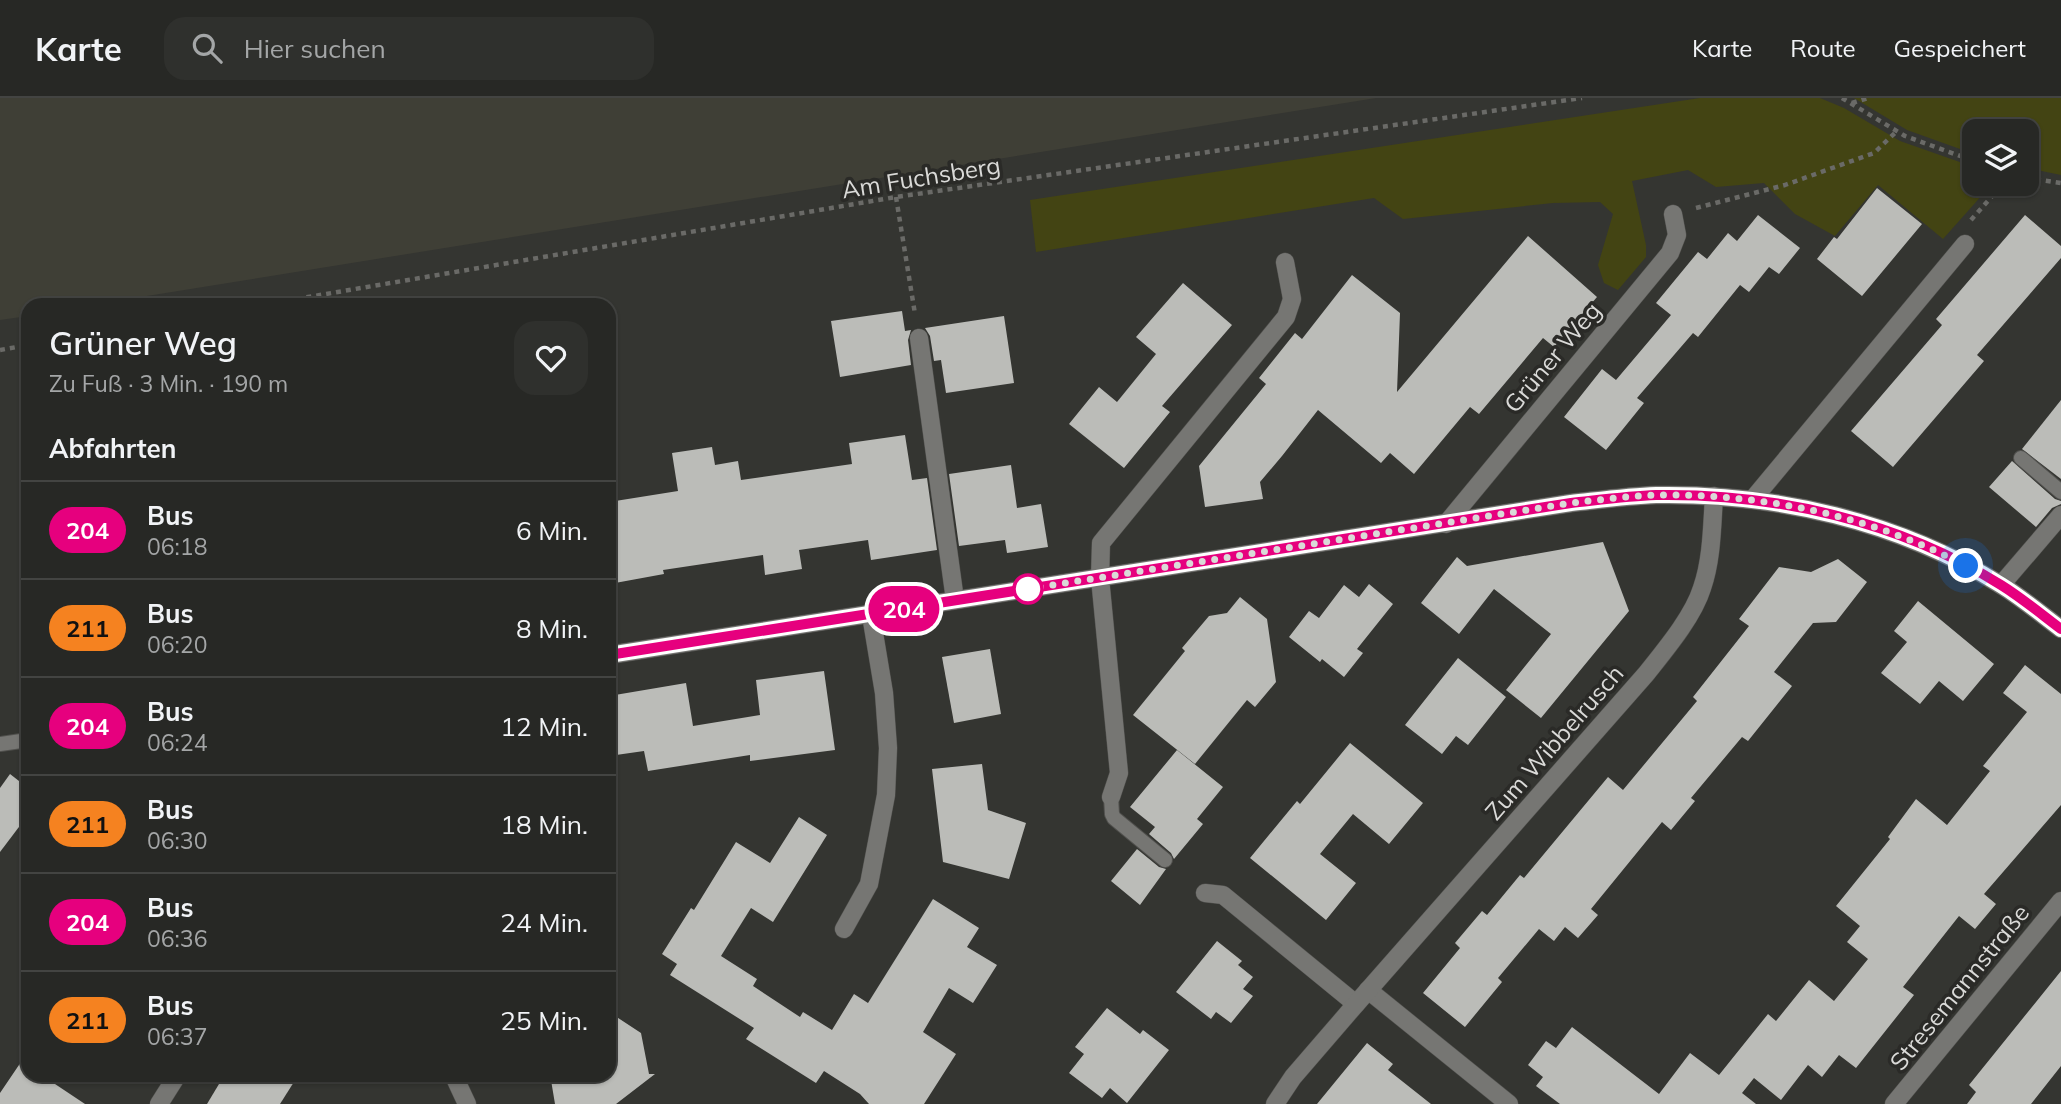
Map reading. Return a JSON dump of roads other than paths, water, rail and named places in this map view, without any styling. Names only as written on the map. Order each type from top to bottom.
[{"type":"street","name":"Grüner Weg","points":[[1446,524],[1670,253],[1677,234],[1673,214]]},
{"type":"street","points":[[1753,499],[1965,244]]},
{"type":"street","points":[[1111,796],[1119,773],[1100,578],[1101,543],[1286,317],[1292,299],[1285,262]]},
{"type":"street","points":[[919,338],[955,600]]},
{"type":"street","points":[[616,654],[1571,503],[1654,495],[1753,499],[1845,517],[1948,557],[2001,585],[2061,629]]},
{"type":"street","name":"Zum Wibbelrusch","points":[[1275,1104],[1293,1077],[1678,634],[1702,589],[1710,546],[1714,496]]},
{"type":"street","points":[[2001,585],[2061,515]]},
{"type":"street","points":[[844,929],[869,884],[886,795],[888,748],[884,693],[871,615]]},
{"type":"street","points":[[1205,893],[1223,895],[1510,1104]]},
{"type":"street","name":"Stresemannstraße","points":[[1894,1104],[2061,901]]},
{"type":"street","points":[[159,1104],[173,1082]]},
{"type":"street","points":[[457,1082],[467,1104]]},
{"type":"lane","points":[[2021,458],[2061,492]]},
{"type":"lane","points":[[0,744],[21,741]]},
{"type":"lane","points":[[1111,796],[1114,818],[1165,860]]}]
